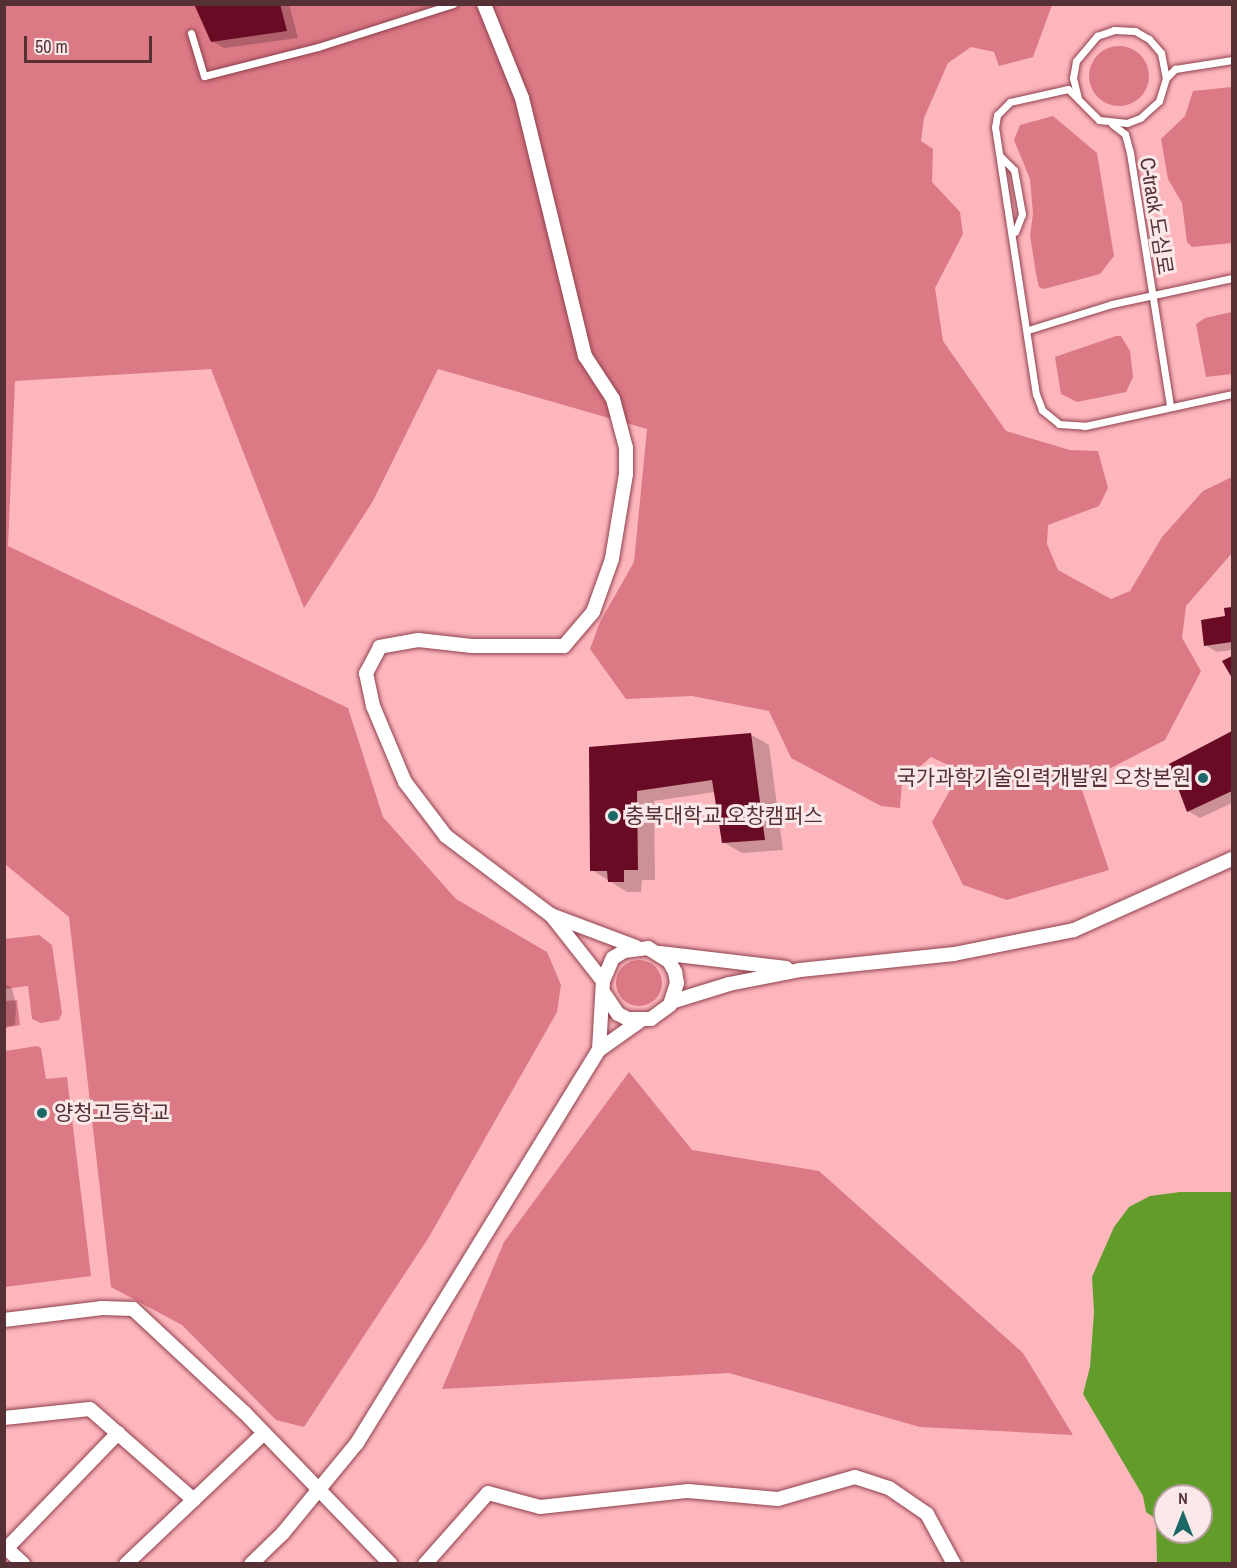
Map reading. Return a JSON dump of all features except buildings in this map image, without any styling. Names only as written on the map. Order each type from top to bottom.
[{"type":"street","points":[[484,4],[522,98],[585,356],[613,399],[626,448],[626,474],[612,559],[593,612],[564,646],[472,646],[418,640],[381,647],[366,673],[373,706],[405,782],[446,836],[551,915],[603,981],[605,995],[599,1050]]},
{"type":"street","points":[[671,1002],[729,984],[800,970],[954,954],[1074,930],[1233,859]]},
{"type":"street","points":[[551,915],[636,948],[800,970]]},
{"type":"street","points":[[603,981],[614,958],[636,948]]},
{"type":"street","points":[[251,1563],[283,1533],[357,1443],[431,1328],[599,1050],[640,1021],[662,1014],[671,1002],[677,983],[675,972],[660,953]]},
{"type":"street","points":[[605,995],[618,1014],[640,1021]]},
{"type":"street","points":[[4,1320],[102,1308],[133,1310],[264,1433],[317,1491],[391,1563]]},
{"type":"street","points":[[4,1418],[90,1409],[194,1500]]},
{"type":"street","points":[[23,1563],[6,1547],[118,1433]]},
{"type":"street","points":[[126,1563],[264,1433]]},
{"type":"street","points":[[425,1563],[488,1492],[540,1507],[688,1491],[778,1499],[855,1477],[889,1488],[927,1514],[954,1563]]},
{"type":"lane","points":[[191,33],[204,76],[318,47],[453,4]]},
{"type":"lane","points":[[1128,143],[1130,130],[1159,100],[1166,78],[1164,60],[1157,46],[1143,34],[1114,30],[1090,41],[1078,56],[1069,82],[1054,90],[1001,106],[995,127],[1014,235],[1037,400],[1048,417],[1059,424],[1085,426],[1170,405],[1233,394]]},
{"type":"lane","points":[[1164,60],[1190,66]]},
{"type":"lane","points":[[1166,78],[1175,69],[1233,60]]},
{"type":"lane","points":[[1073,73],[1078,98]]},
{"type":"lane","points":[[1054,90],[1068,89],[1092,116],[1122,129],[1128,143]]},
{"type":"lane","points":[[1109,123],[1127,123],[1140,118]]},
{"type":"lane","name":"C-track 도심로","points":[[1128,143],[1170,405]]},
{"type":"lane","name":"C-track 도심로","points":[[1028,330],[1152,295],[1233,278]]},
{"type":"shaded area","points":[[4,5],[1052,5],[1033,57],[999,66],[994,52],[971,47],[948,63],[924,118],[921,141],[933,149],[932,182],[960,212],[963,234],[935,288],[943,341],[1006,431],[1070,450],[1098,451],[1108,488],[1099,506],[1048,525],[1047,544],[1058,570],[1111,599],[1130,591],[1162,537],[1203,491],[1232,477],[1232,553],[1186,606],[1182,638],[1201,671],[1165,740],[1080,784],[1109,870],[1007,900],[963,885],[932,822],[961,771],[931,757],[902,782],[900,808],[881,806],[791,758],[769,711],[692,696],[626,699],[590,649],[600,622],[634,562],[647,429],[438,369],[373,501],[304,608],[211,369],[15,381],[8,546],[348,708],[383,817],[456,899],[547,952],[561,985],[557,1012],[429,1237],[304,1427],[276,1420],[182,1325],[111,1287],[69,917],[5,864]]},
{"type":"shaded area","points":[[1113,46],[1125,46],[1136,51],[1144,59],[1149,76],[1147,88],[1136,101],[1125,106],[1113,106],[1102,101],[1094,93],[1089,82],[1089,70],[1094,59],[1102,51]]},
{"type":"shaded area","points":[[1232,87],[1232,243],[1192,247],[1187,242],[1182,203],[1168,179],[1161,139],[1185,116],[1193,91]]},
{"type":"shaded area","points":[[1053,116],[1097,153],[1114,256],[1100,274],[1044,289],[1039,287],[1030,235],[1033,214],[1030,179],[1014,140],[1020,125]]},
{"type":"shaded area","points":[[1232,312],[1232,374],[1206,377],[1196,324],[1205,318]]},
{"type":"shaded area","points":[[1121,336],[1130,351],[1133,377],[1126,392],[1077,402],[1061,394],[1055,357]]},
{"type":"shaded area","points":[[39,935],[52,945],[62,1013],[59,1020],[41,1023],[32,1019],[28,986],[4,989],[5,939]]},
{"type":"shaded area","points":[[639,960],[655,967],[662,983],[655,999],[639,1006],[623,999],[616,983],[623,967]]},
{"type":"shaded area","points":[[17,1000],[20,1025],[5,1028],[5,1001]]},
{"type":"shaded area","points":[[37,1046],[41,1048],[46,1079],[67,1077],[91,1276],[5,1287],[5,1051]]},
{"type":"shaded area","points":[[629,1072],[692,1150],[819,1171],[1023,1353],[1073,1435],[920,1427],[729,1373],[442,1389],[504,1242]]},
{"type":"shaded area","points":[[1180,1192],[1232,1192],[1232,1563],[1157,1563],[1157,1544],[1213,1544],[1213,1484],[1153,1484],[1153,1517],[1146,1512],[1143,1496],[1083,1394],[1090,1367],[1094,1312],[1092,1277],[1114,1227],[1129,1207],[1150,1196]]},
{"type":"place","name":"국가과학기술인력개발원 오창본원","points":[[1203,778]]},
{"type":"place","name":"충북대학교 오창캠퍼스","points":[[613,816]]},
{"type":"place","name":"양청고등학교","points":[[42,1113]]}]
